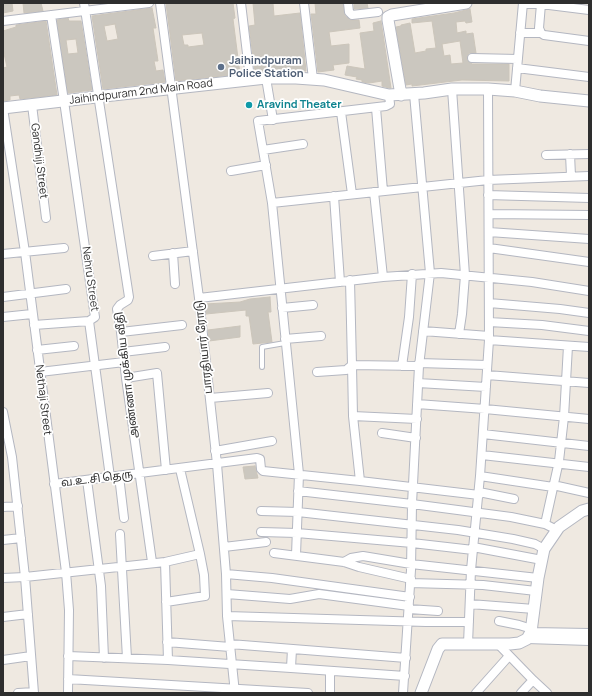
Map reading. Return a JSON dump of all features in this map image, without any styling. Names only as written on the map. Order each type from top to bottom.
[{"type":"street","points":[[3,21],[51,15],[85,7],[149,3]]},
{"type":"street","name":"பாரதியார் ரோடு","points":[[160,3],[199,298],[216,451],[226,574],[227,616],[235,691]]},
{"type":"street","points":[[241,3],[250,79]]},
{"type":"street","points":[[304,3],[313,79]]},
{"type":"street","points":[[348,3],[349,12],[352,14],[355,15],[378,7],[381,14],[388,17],[429,6],[466,3]]},
{"type":"street","points":[[515,91],[523,3],[589,10]]},
{"type":"street","points":[[541,4],[539,28],[541,33]]},
{"type":"street","points":[[85,7],[99,97]]},
{"type":"street","points":[[51,15],[64,101]]},
{"type":"street","points":[[388,17],[401,94]]},
{"type":"street","points":[[520,33],[541,33],[544,35],[589,40]]},
{"type":"street","points":[[472,58],[518,59]]},
{"type":"street","points":[[517,68],[589,77]]},
{"type":"street","points":[[266,78],[273,120]]},
{"type":"street","name":"Jaihindpuram 2nd Main Road","points":[[3,108],[266,78],[296,78],[331,81],[389,94],[414,94],[452,89],[488,89],[589,101]]},
{"type":"street","points":[[452,89],[464,275],[462,314],[459,334]]},
{"type":"street","points":[[468,640],[471,570],[479,494],[489,338],[488,89]]},
{"type":"street","points":[[296,555],[299,474],[272,203],[258,121],[376,108],[389,105],[389,94]]},
{"type":"street","points":[[403,693],[410,597],[412,504],[419,364],[430,273],[414,94]]},
{"type":"street","name":"அண்ணா முக்கிய வீதி","points":[[99,97],[129,297],[128,300],[117,309],[152,562]]},
{"type":"street","name":"Nehru Street","points":[[64,101],[95,318],[89,321],[95,365],[115,477],[124,518]]},
{"type":"street","name":"Gandhiji Street","points":[[32,105],[46,218]]},
{"type":"street","name":"Nethaji Street","points":[[3,108],[25,252],[66,572],[69,610],[68,693]]},
{"type":"street","points":[[376,108],[382,191]]},
{"type":"street","points":[[341,112],[352,194]]},
{"type":"street","points":[[263,150],[303,144]]},
{"type":"street","points":[[570,154],[571,176]]},
{"type":"street","points":[[546,155],[589,154]]},
{"type":"street","points":[[231,171],[266,165]]},
{"type":"street","points":[[272,203],[488,180],[589,176]]},
{"type":"street","points":[[374,192],[383,277]]},
{"type":"street","points":[[488,195],[589,198]]},
{"type":"street","points":[[334,196],[340,282]]},
{"type":"street","points":[[488,214],[589,215]]},
{"type":"street","points":[[489,232],[589,239]]},
{"type":"street","points":[[3,254],[64,248]]},
{"type":"street","points":[[489,248],[589,262]]},
{"type":"street","points":[[153,256],[193,251]]},
{"type":"street","points":[[173,253],[175,284]]},
{"type":"street","points":[[199,298],[350,280],[430,273],[532,282],[589,291]]},
{"type":"street","points":[[402,366],[409,317],[412,274]]},
{"type":"street","points":[[350,280],[353,416],[360,481]]},
{"type":"street","points":[[3,297],[66,288]]},
{"type":"street","points":[[489,303],[589,313]]},
{"type":"street","points":[[282,308],[313,305]]},
{"type":"street","points":[[3,317],[32,314]]},
{"type":"street","points":[[34,325],[89,321]]},
{"type":"street","points":[[489,322],[542,325],[589,331]]},
{"type":"street","points":[[121,332],[182,325]]},
{"type":"street","points":[[423,331],[589,347]]},
{"type":"street","points":[[285,341],[321,336]]},
{"type":"street","points":[[37,350],[74,346]]},
{"type":"street","points":[[123,352],[165,346]]},
{"type":"street","points":[[421,693],[440,646],[445,643],[468,640],[498,644],[519,643],[527,630],[535,559],[540,546],[552,527],[553,486],[558,464],[564,417],[568,346]]},
{"type":"street","points":[[40,372],[124,362]]},
{"type":"street","points":[[318,372],[346,370],[352,365],[487,365]]},
{"type":"street","points":[[126,378],[157,373],[166,470]]},
{"type":"street","points":[[487,375],[589,383]]},
{"type":"street","points":[[418,383],[486,387]]},
{"type":"street","points":[[210,398],[268,393]]},
{"type":"street","points":[[417,404],[589,419]]},
{"type":"street","points":[[3,412],[12,456],[18,506],[34,692],[18,693]]},
{"type":"street","points":[[353,416],[417,419]]},
{"type":"street","points":[[382,433],[416,438]]},
{"type":"street","points":[[483,434],[589,446]]},
{"type":"street","points":[[216,451],[272,441]]},
{"type":"street","points":[[482,455],[589,467]]},
{"type":"street","name":"வ.உ.சி தெரு","points":[[54,484],[259,458],[261,460],[262,470],[299,474]]},
{"type":"street","points":[[166,602],[205,596],[204,575],[200,554],[180,469]]},
{"type":"street","points":[[299,474],[514,499]]},
{"type":"street","points":[[480,476],[553,486],[589,493]]},
{"type":"street","points":[[87,480],[99,569],[104,658]]},
{"type":"street","points":[[298,490],[512,517],[552,527],[558,527],[582,511],[589,509]]},
{"type":"street","points":[[3,507],[18,506]]},
{"type":"street","points":[[261,511],[298,512],[412,525],[513,539],[540,546]]},
{"type":"street","points":[[261,532],[297,533],[473,549],[535,559]]},
{"type":"street","points":[[120,534],[127,658]]},
{"type":"street","points":[[3,540],[21,538]]},
{"type":"street","points":[[224,546],[266,542]]},
{"type":"street","points":[[274,553],[344,562],[410,581],[471,584],[531,590]]},
{"type":"street","points":[[3,578],[99,569],[152,562],[165,562],[200,554]]},
{"type":"street","points":[[344,562],[351,558],[363,556],[411,564],[532,577]]},
{"type":"street","points":[[165,562],[168,660]]},
{"type":"street","points":[[226,574],[272,578],[410,597]]},
{"type":"street","points":[[227,594],[290,600],[319,594],[438,611]]},
{"type":"street","points":[[470,604],[529,609]]},
{"type":"street","points":[[3,617],[28,614]]},
{"type":"street","points":[[227,616],[408,622],[469,622]]},
{"type":"street","points":[[499,621],[527,630],[589,641]]},
{"type":"street","points":[[527,630],[589,634]]},
{"type":"street","points":[[167,642],[292,649],[406,658]]},
{"type":"street","points":[[498,644],[547,693]]},
{"type":"street","points":[[291,668],[292,649]]},
{"type":"street","points":[[3,660],[31,656]]},
{"type":"street","points":[[68,656],[232,663],[405,676]]},
{"type":"street","points":[[476,693],[509,656]]},
{"type":"street","points":[[330,671],[330,693]]},
{"type":"street","points":[[68,680],[235,691],[308,693]]},
{"type":"street","points":[[521,693],[533,680]]},
{"type":"lane","points":[[262,367],[262,347],[285,341]]},
{"type":"building","points":[[3,3],[12,3],[13,11],[3,13]]},
{"type":"building","points":[[23,3],[41,3],[43,11],[24,13]]},
{"type":"building","points":[[166,3],[233,3],[235,18],[233,19],[240,74],[176,81]],"holes":[[[202,33],[204,45],[188,47],[188,45],[184,45],[182,35]]]},
{"type":"building","points":[[253,3],[273,3],[274,16],[300,13],[306,71],[291,71],[291,68],[255,72],[249,26],[255,25]]},
{"type":"building","points":[[315,3],[343,3],[345,16],[351,20],[359,20],[360,28],[329,32],[331,46],[349,44],[349,63],[333,65],[334,70],[318,72],[311,14],[316,14]]},
{"type":"building","points":[[354,3],[367,3],[368,8],[354,9]]},
{"type":"building","points":[[152,8],[156,28],[153,28],[158,61],[154,61],[156,71],[163,70],[165,82],[103,89],[92,16]],"holes":[[[115,24],[118,39],[107,41],[104,26]]]},
{"type":"building","points":[[470,9],[472,22],[456,22],[457,33],[466,31],[466,34],[473,33],[476,53],[469,53],[467,60],[472,64],[509,64],[509,81],[462,80],[412,86],[412,84],[406,85],[396,27],[410,23],[415,53],[426,51],[426,49],[436,48],[432,21],[412,23],[412,19],[454,13]],"holes":[[[460,41],[463,63],[451,64],[450,55],[444,56],[442,44]]]},
{"type":"building","points":[[68,18],[69,21],[81,21],[92,90],[68,93],[57,20]],"holes":[[[76,39],[78,53],[68,54],[66,40]]]},
{"type":"building","points":[[46,21],[57,95],[20,99],[19,95],[10,96],[10,100],[3,101],[3,68],[7,67],[3,49],[3,31],[16,27],[16,25]]},
{"type":"building","points":[[381,21],[391,88],[382,86],[382,81],[369,83],[362,82],[362,80],[356,79],[357,77],[345,75],[347,66],[365,69],[360,33],[374,31],[373,23]]},
{"type":"building","points":[[270,297],[271,312],[268,312],[272,342],[253,344],[249,316],[246,316],[246,310],[206,314],[205,304],[240,302],[250,299]]},
{"type":"building","points":[[240,326],[240,337],[209,341],[208,330]]},
{"type":"building","points":[[255,466],[258,478],[245,479],[243,467]]},
{"type":"place","name":"Jaihindpuram Police Station","points":[[221,67]]},
{"type":"place","name":"Aravind Theater","points":[[249,105]]}]
